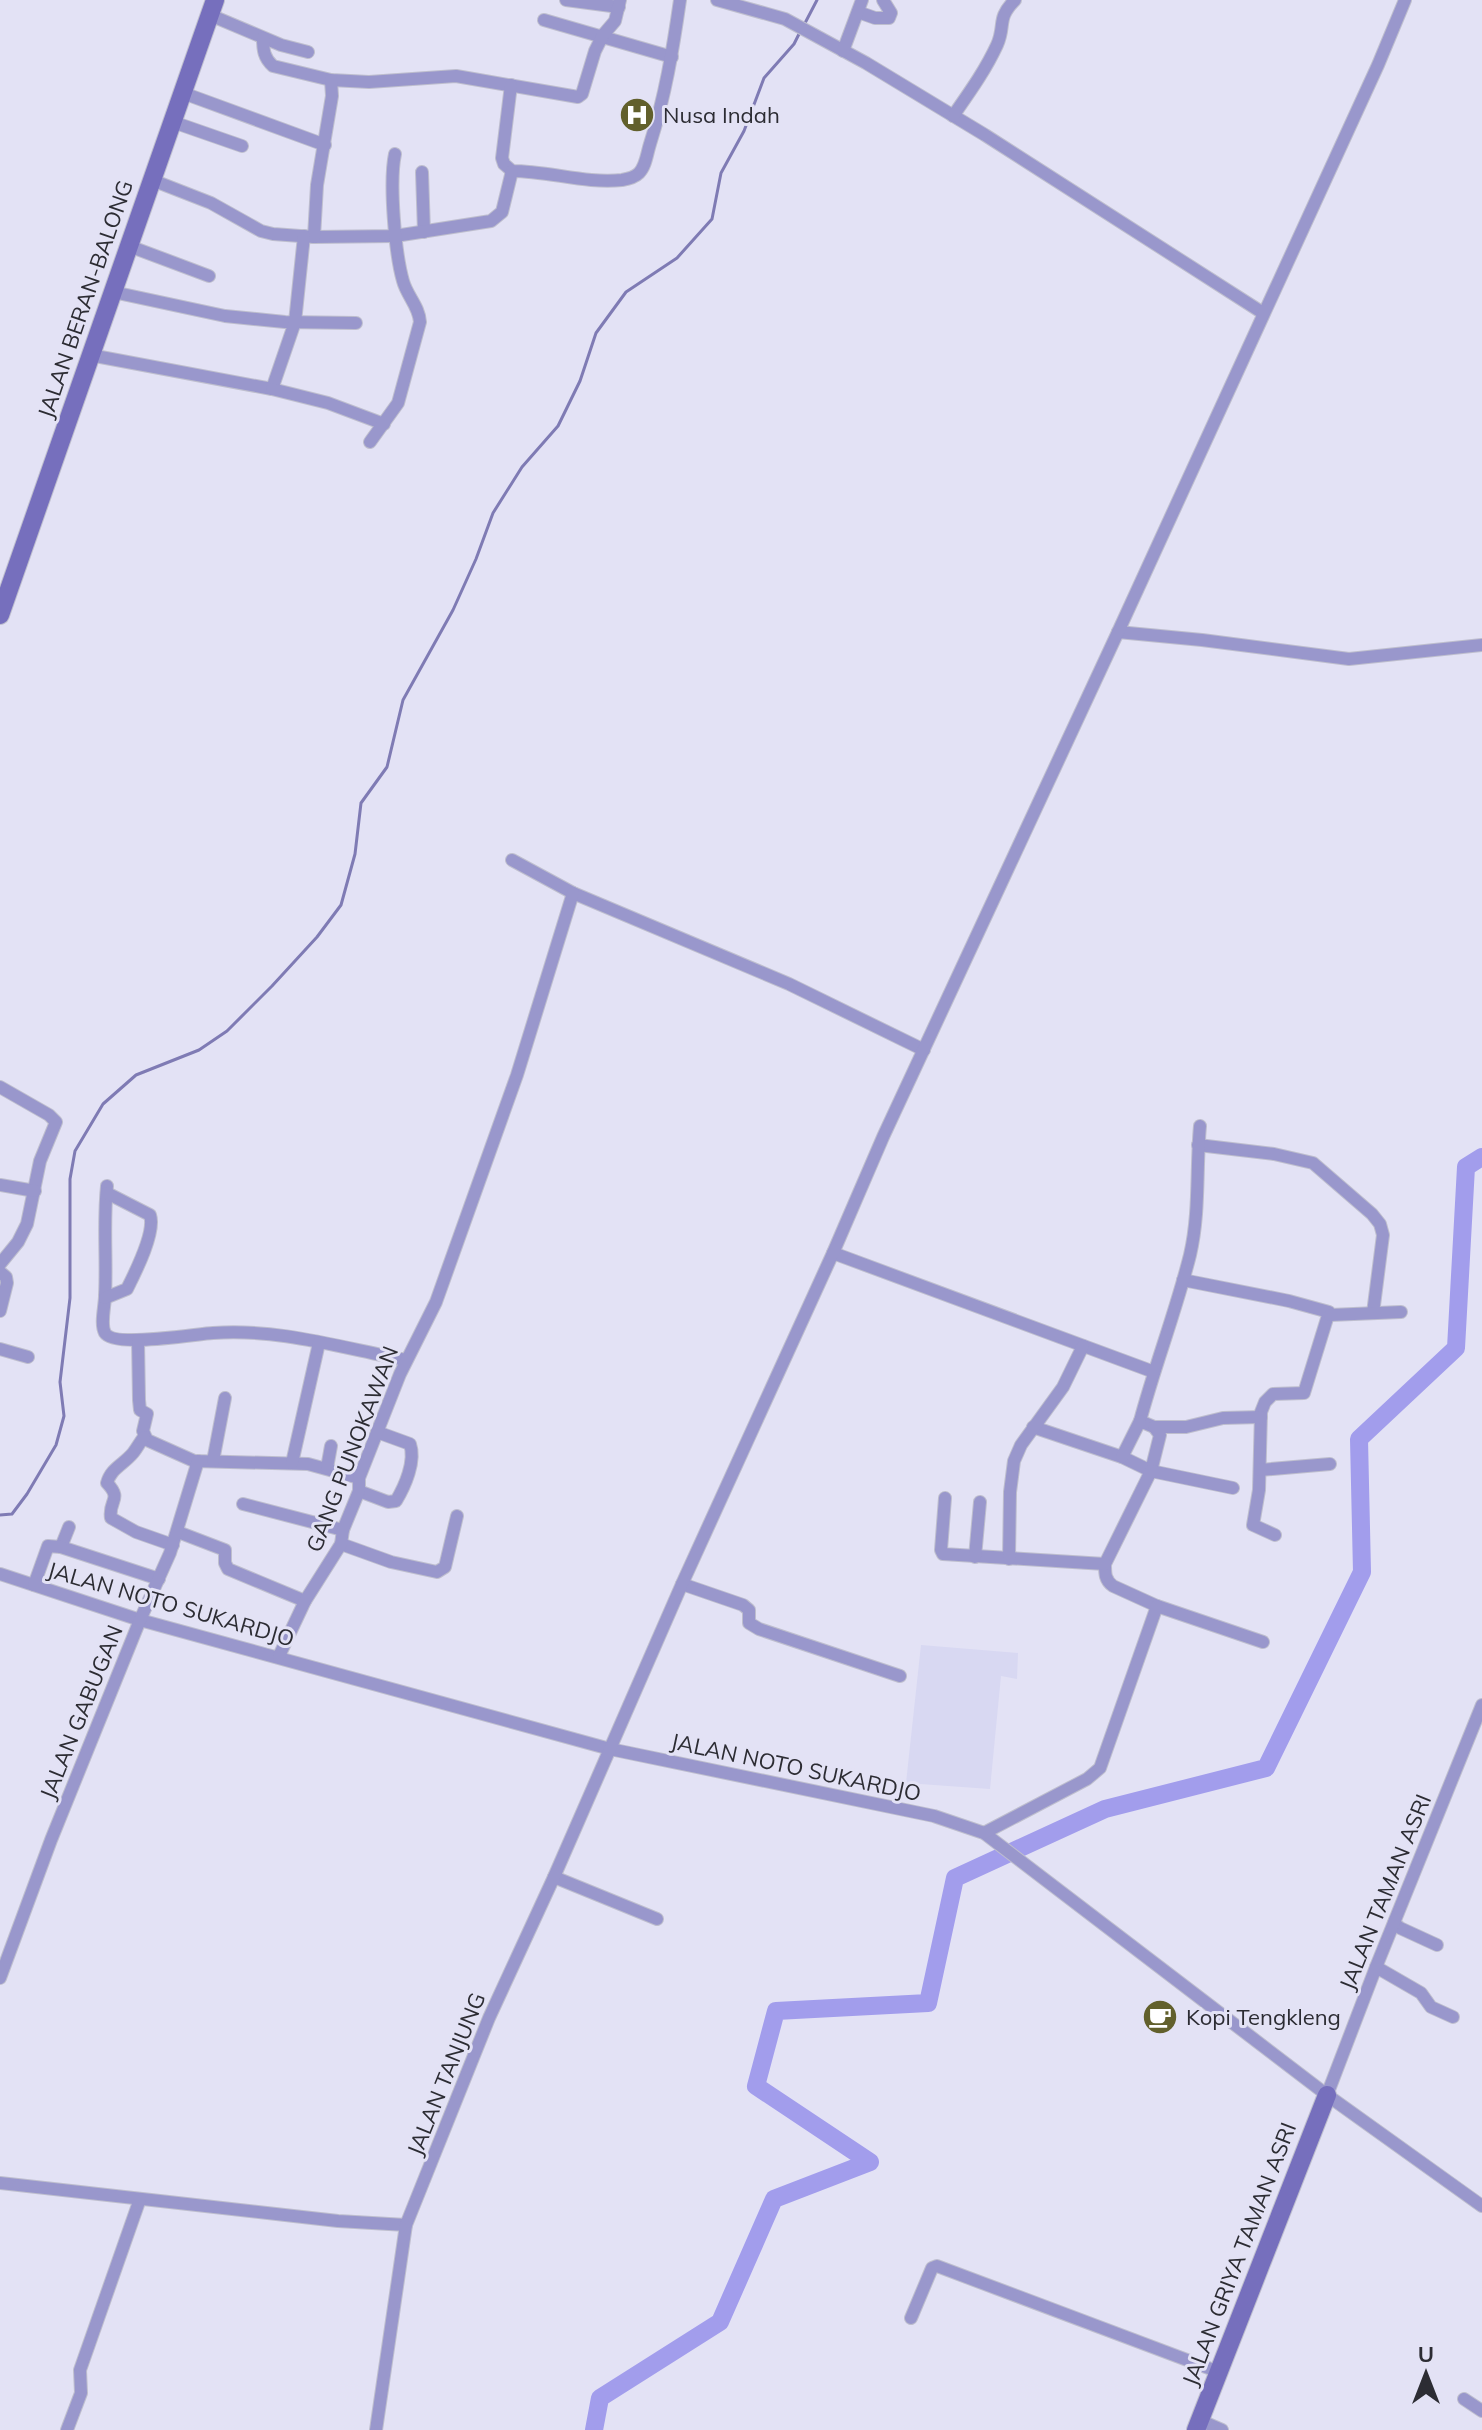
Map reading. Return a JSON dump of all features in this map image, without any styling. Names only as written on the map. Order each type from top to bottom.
[{"type":"main road","name":"JALAN BERAN-BALONG","points":[[0,615],[212,8]]},
{"type":"main road","name":"JALAN GRIYA TAMAN ASRI","points":[[1198,2425],[1327,2095]]},
{"type":"street","points":[[263,38],[263,50],[267,61],[273,66],[331,80],[369,82],[456,76],[578,97],[582,94],[603,35],[615,21],[619,3],[566,0]]},
{"type":"street","points":[[511,85],[502,158],[512,171],[623,180],[639,173],[660,114],[680,0]]},
{"type":"street","points":[[717,0],[748,4],[785,19],[843,51],[953,116],[1263,313]]},
{"type":"street","points":[[843,51],[860,6],[875,18],[889,18],[891,13],[883,0]]},
{"type":"street","points":[[953,116],[984,71],[999,39],[1002,15],[1015,0]]},
{"type":"street","name":"JALAN TANJUNG","points":[[376,2430],[406,2225],[489,2018],[883,1137],[1118,632],[1405,0]]},
{"type":"street","points":[[212,8],[263,38],[308,52]]},
{"type":"street","points":[[544,20],[672,57]]},
{"type":"street","points":[[272,389],[295,322],[325,145],[332,96],[331,80]]},
{"type":"street","points":[[183,93],[325,145]]},
{"type":"street","points":[[173,122],[242,146]]},
{"type":"street","points":[[370,442],[398,403],[420,322],[418,309],[403,281],[395,236],[395,154]]},
{"type":"street","points":[[152,180],[211,203],[265,232],[309,237],[395,236],[491,221],[502,212],[512,171]]},
{"type":"street","points":[[422,172],[424,232]]},
{"type":"street","points":[[129,246],[209,276]]},
{"type":"street","points":[[113,292],[225,316],[356,323]]},
{"type":"street","points":[[90,355],[272,389],[328,403],[384,424]]},
{"type":"street","points":[[1118,632],[1349,659],[1482,645]]},
{"type":"street","points":[[512,860],[573,893],[789,984],[924,1050]]},
{"type":"street","name":"GANG PUNOKAWAN","points":[[279,1656],[305,1601],[341,1544],[377,1432],[406,1360],[436,1302],[517,1075],[573,893]]},
{"type":"street","points":[[0,1087],[56,1122],[40,1161],[27,1224],[18,1242],[0,1264]]},
{"type":"street","points":[[1122,1457],[1140,1421],[1183,1280],[1196,1217],[1200,1126]]},
{"type":"street","points":[[1198,1145],[1274,1154],[1313,1163],[1372,1214],[1380,1224],[1383,1235],[1373,1313]]},
{"type":"street","points":[[0,1185],[35,1191]]},
{"type":"street","points":[[105,1298],[127,1289],[152,1220],[150,1215],[107,1190],[104,1220],[105,1333],[116,1340],[243,1331],[406,1360]]},
{"type":"street","points":[[833,1253],[1154,1372]]},
{"type":"street","points":[[0,1272],[7,1283],[0,1311]]},
{"type":"street","points":[[1183,1280],[1327,1310],[1330,1315]]},
{"type":"street","points":[[1330,1315],[1401,1312]]},
{"type":"street","points":[[1275,1535],[1253,1525],[1260,1470],[1261,1417],[1265,1402],[1273,1394],[1304,1393],[1330,1315]]},
{"type":"street","points":[[138,1340],[140,1407],[147,1416],[144,1437],[135,1452],[112,1470],[107,1479],[115,1491],[110,1515],[136,1532],[173,1545]]},
{"type":"street","points":[[292,1463],[319,1343]]},
{"type":"street","points":[[1009,1559],[1011,1475],[1021,1445],[1063,1387],[1083,1346]]},
{"type":"street","points":[[0,1349],[28,1357]]},
{"type":"street","points":[[213,1461],[225,1398]]},
{"type":"street","points":[[1140,1421],[1154,1427],[1186,1427],[1223,1418],[1261,1417]]},
{"type":"street","points":[[1033,1427],[1122,1457],[1151,1471],[1233,1488]]},
{"type":"street","points":[[1154,1427],[1160,1435],[1151,1471],[1105,1564],[1108,1582],[1157,1606],[1263,1642]]},
{"type":"street","points":[[144,1437],[165,1449],[198,1461],[292,1463],[327,1468],[388,1502],[396,1501],[410,1469],[412,1450],[410,1444],[377,1432]]},
{"type":"street","points":[[327,1468],[331,1446]]},
{"type":"street","name":"JALAN GABUGAN","points":[[0,1978],[51,1840],[178,1532],[198,1461]]},
{"type":"street","points":[[1260,1470],[1330,1464]]},
{"type":"street","points":[[945,1498],[941,1553],[1105,1564]]},
{"type":"street","points":[[975,1557],[980,1502]]},
{"type":"street","points":[[243,1504],[343,1530]]},
{"type":"street","points":[[341,1544],[391,1562],[437,1572],[445,1567],[457,1516]]},
{"type":"street","points":[[61,1547],[69,1527]]},
{"type":"street","points":[[178,1532],[225,1550],[228,1569],[305,1601]]},
{"type":"street","points":[[34,1585],[48,1546],[61,1547],[159,1579]]},
{"type":"street","name":"JALAN NOTO SUKARDJO","points":[[0,1574],[140,1620],[610,1749],[934,1816],[984,1833],[1327,2095],[1482,2206]]},
{"type":"street","points":[[682,1584],[743,1605],[749,1610],[749,1623],[759,1629],[900,1676]]},
{"type":"street","points":[[984,1833],[1087,1779],[1100,1768],[1157,1606]]},
{"type":"street","name":"JALAN TAMAN ASRI","points":[[1327,2095],[1482,1705]]},
{"type":"street","points":[[554,1877],[657,1919]]},
{"type":"street","points":[[1394,1923],[1437,1945]]},
{"type":"street","points":[[1376,1967],[1421,1993],[1431,2007],[1453,2017]]},
{"type":"street","points":[[0,2183],[338,2221],[406,2225]]},
{"type":"street","points":[[67,2430],[81,2393],[80,2370],[140,2199]]},
{"type":"street","points":[[911,2318],[932,2268],[937,2266],[1219,2372]]},
{"type":"street","points":[[1464,2399],[1482,2411]]},
{"type":"street","points":[[1198,2425],[1222,2430]]},
{"type":"shaded area","points":[[921,1645],[1018,1653],[1017,1679],[1001,1676],[990,1789],[906,1783]]},
{"type":"waterway","points":[[804,25],[817,0]]},
{"type":"waterway","points":[[0,1515],[12,1514],[27,1494],[56,1445],[64,1416],[60,1382],[70,1298],[70,1179],[75,1151],[103,1104],[136,1075],[199,1050],[227,1031],[317,937],[341,905],[355,854],[361,803],[387,767],[403,700],[453,610],[493,513],[522,467],[558,426],[580,381],[596,333],[626,292],[677,258],[712,219],[721,173],[744,131],[764,78],[794,44],[800,32]]},
{"type":"waterway","points":[[594,2430],[600,2398],[720,2322],[774,2199],[870,2162],[756,2086],[776,2011],[928,2003],[955,1878],[1105,1809],[1266,1768],[1362,1572],[1359,1439],[1456,1348],[1466,1167],[1482,1157]]},
{"type":"place","name":"Nusa Indah","points":[[637,115]]},
{"type":"place","name":"Kopi Tengkleng","points":[[1160,2017]]}]
